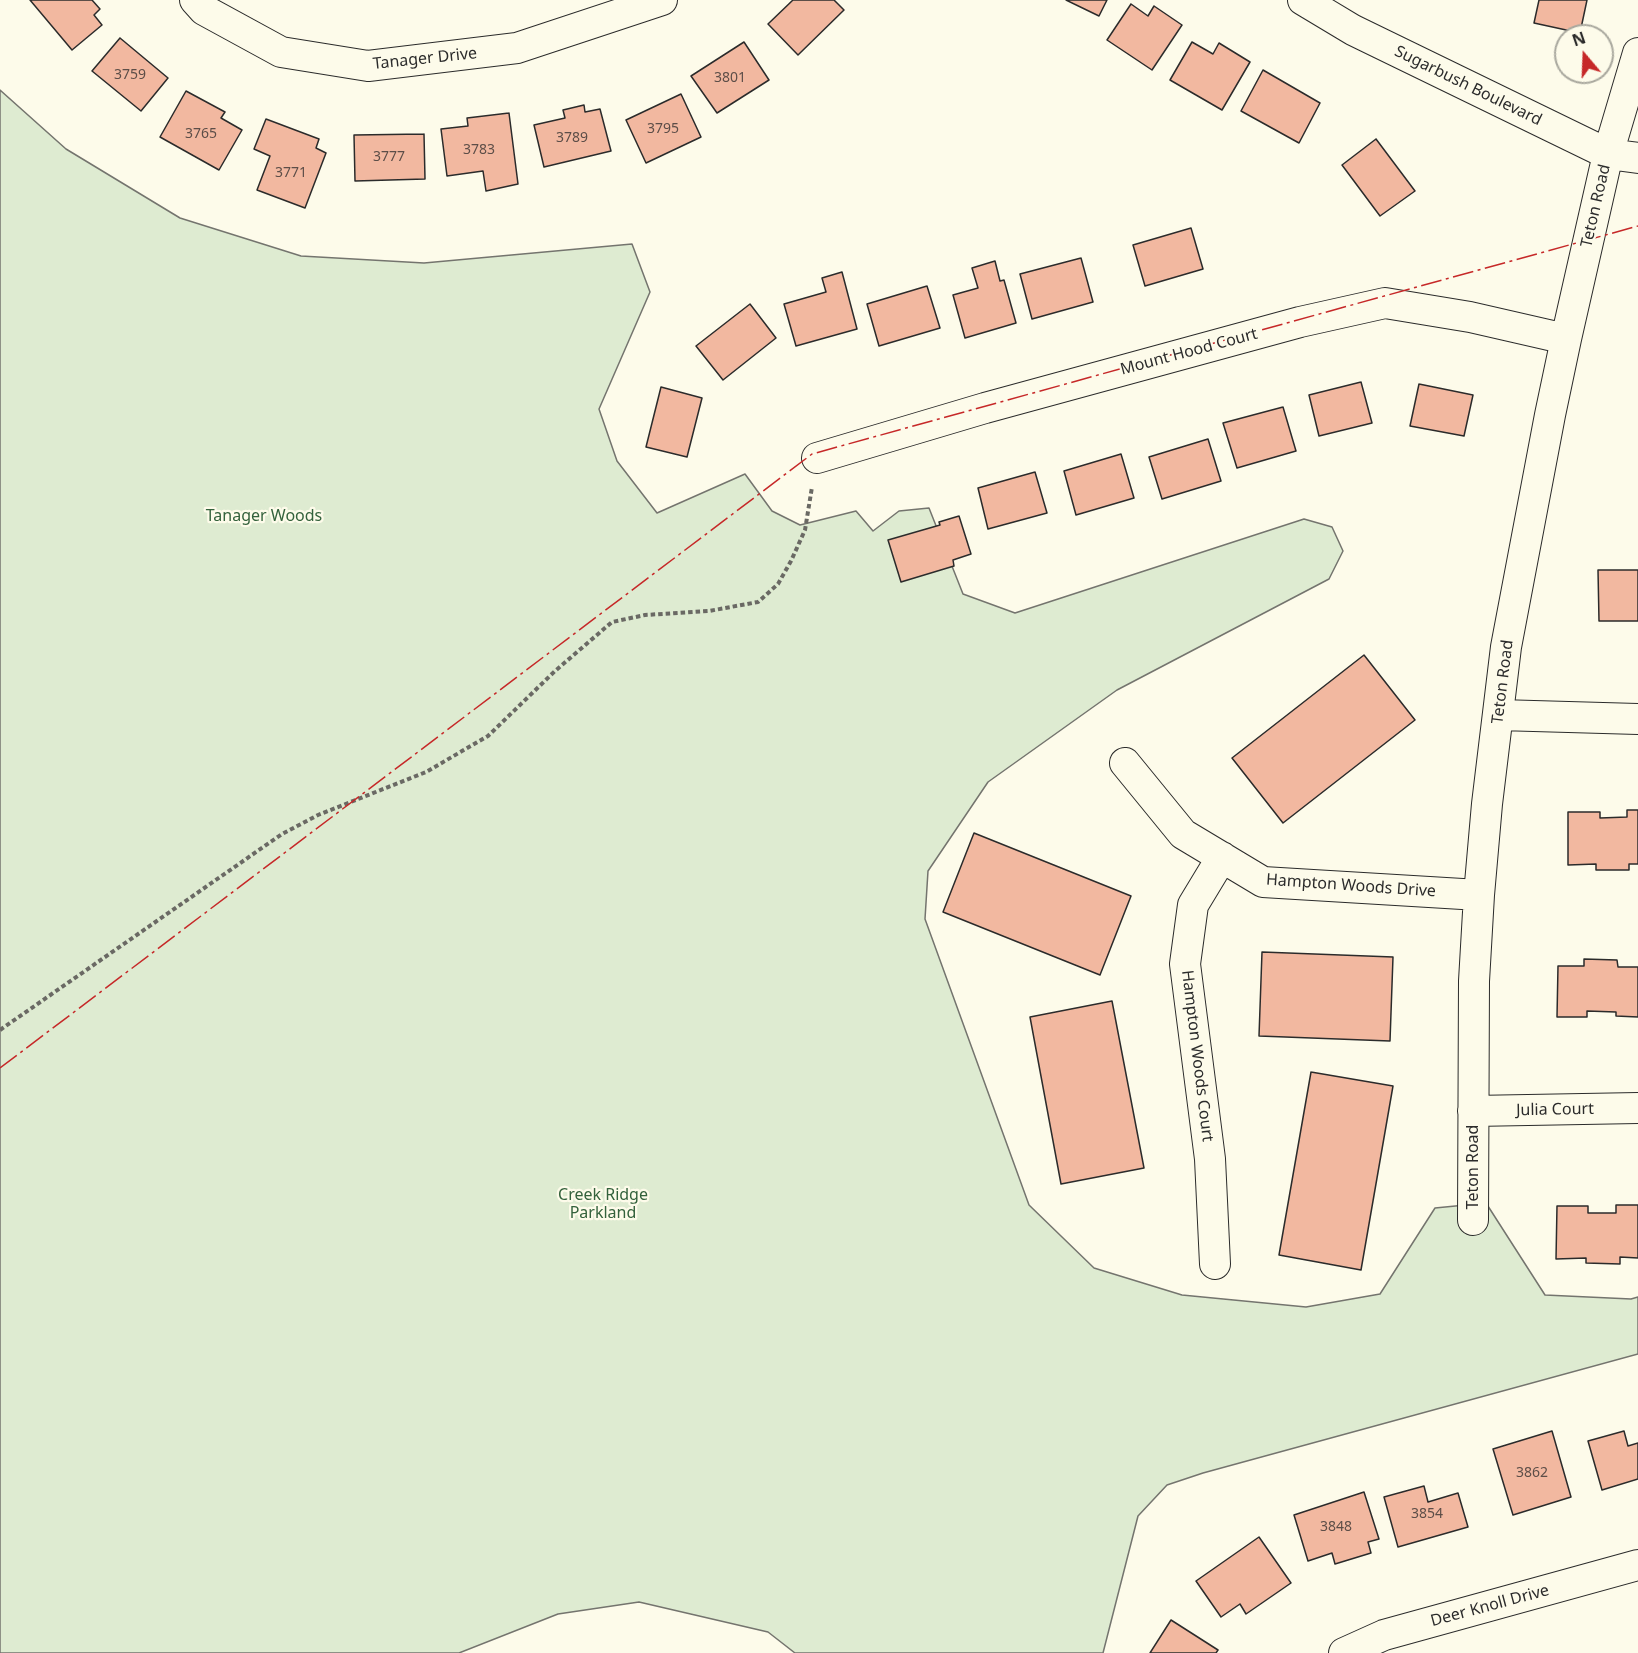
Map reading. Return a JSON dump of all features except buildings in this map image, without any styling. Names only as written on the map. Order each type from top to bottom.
[{"type":"street","name":"Tanager Drive","points":[[195,0],[204,10],[281,52],[368,66],[517,48],[662,0]]},
{"type":"street","name":"Sugarbush Boulevard","points":[[1303,0],[1353,30],[1608,154],[1638,158]]},
{"type":"street","name":"Teton Road","points":[[1473,1220],[1474,981],[1487,804],[1506,646],[1566,339],[1608,154],[1638,53]]},
{"type":"street","name":"Mount Hood Court","points":[[817,458],[1131,368],[1300,322],[1385,303],[1470,317],[1566,339]]},
{"type":"street","points":[[1498,715],[1638,719]]},
{"type":"street","name":"Hampton Woods Drive","points":[[1125,763],[1184,834],[1263,882],[1479,895]]},
{"type":"street","name":"Hampton Woods Court","points":[[1215,1264],[1210,1159],[1185,964],[1193,905],[1222,857]]},
{"type":"street","name":"Julia Court","points":[[1473,1111],[1638,1108]]},
{"type":"street","name":"Deer Knoll Drive","points":[[1344,1653],[1384,1635],[1638,1565]]},
{"type":"path","points":[[0,1030],[282,834],[318,815],[426,772],[489,736],[555,671],[612,622],[645,615],[709,611],[758,602],[778,584],[805,530],[817,458]]},
{"type":"green space","name":"Creek Ridge Parkland","points":[[0,90],[66,149],[180,218],[301,256],[424,263],[632,244],[650,292],[599,409],[617,461],[657,513],[745,474],[772,511],[800,525],[856,511],[873,531],[899,511],[929,508],[963,594],[1015,613],[1304,519],[1332,527],[1343,551],[1329,579],[1117,690],[988,782],[928,871],[925,919],[1029,1205],[1094,1268],[1182,1295],[1306,1307],[1380,1294],[1435,1208],[1486,1203],[1545,1295],[1631,1299],[1638,1297],[1638,1354],[1203,1473],[1167,1485],[1138,1516],[1103,1653],[795,1653],[768,1632],[639,1602],[558,1614],[459,1653],[0,1653]]},
{"type":"power","points":[[0,1068],[812,454],[1638,226]]},
{"type":"park label","name":"Tanager Woods","points":[[264,516]]}]
